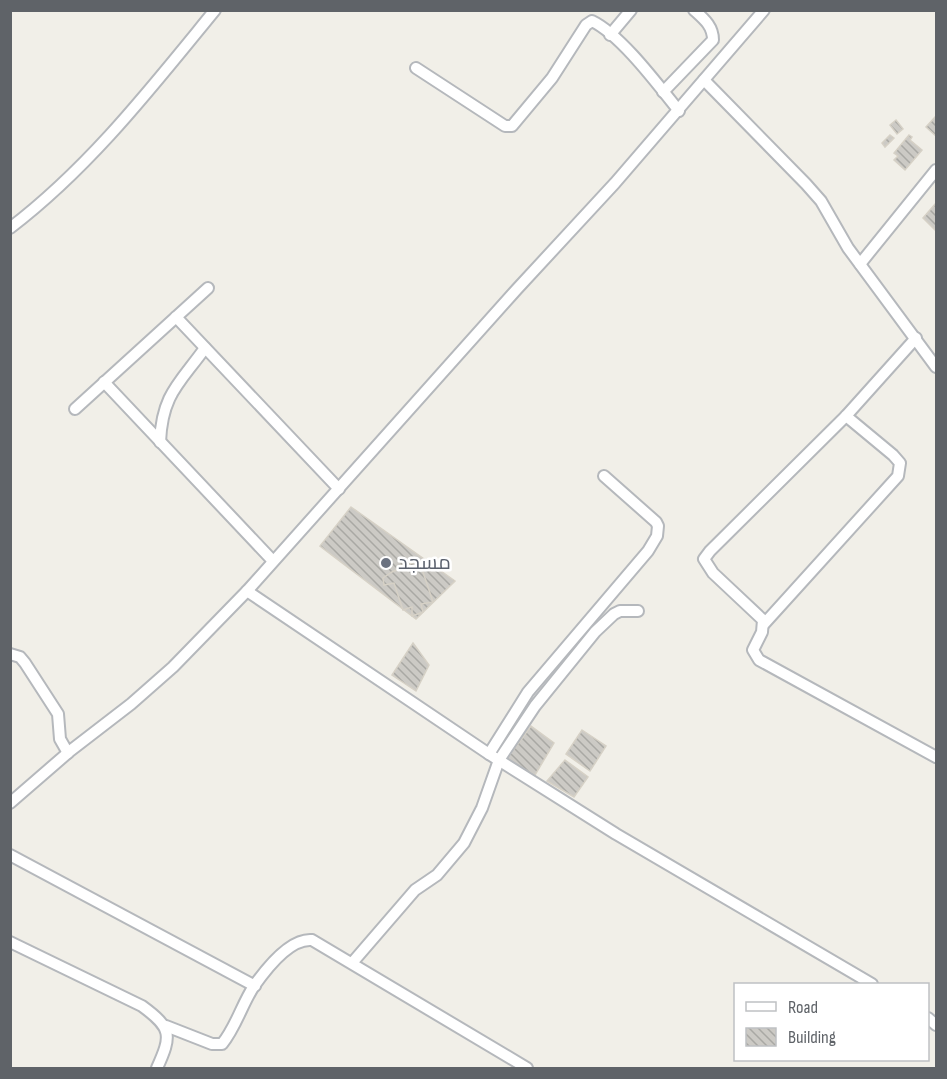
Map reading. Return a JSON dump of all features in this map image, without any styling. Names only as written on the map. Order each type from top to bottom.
[{"type":"street","points":[[10,228],[58,188],[135,108],[215,10]]},
{"type":"street","points":[[610,34],[631,10]]},
{"type":"street","points":[[663,92],[713,40],[713,32],[707,22],[694,10]]},
{"type":"street","points":[[10,803],[173,667],[247,591],[679,111],[764,10]]},
{"type":"street","points":[[416,68],[509,127],[552,78],[590,16],[633,57],[679,111]]},
{"type":"street","points":[[704,80],[821,201],[848,248],[936,367]]},
{"type":"street","points":[[860,264],[936,170]]},
{"type":"street","points":[[75,409],[208,288]]},
{"type":"street","points":[[176,317],[339,489]]},
{"type":"street","points":[[764,624],[708,568],[704,562],[705,557],[846,416],[916,338]]},
{"type":"street","points":[[160,442],[168,397],[177,382],[205,348]]},
{"type":"street","points":[[104,382],[273,561]]},
{"type":"street","points":[[846,416],[900,463],[898,476],[764,624],[753,650],[759,660],[936,757]]},
{"type":"street","points":[[352,963],[415,890],[437,875],[464,843],[482,808],[494,757],[528,692],[638,564],[657,536],[656,522],[604,476]]},
{"type":"street","points":[[247,591],[494,757],[616,834],[870,983]]},
{"type":"street","points":[[494,757],[608,618],[620,611],[638,611]]},
{"type":"street","points":[[10,654],[20,657],[25,663],[58,714],[60,739],[68,753]]},
{"type":"street","points":[[10,855],[255,986]]},
{"type":"street","points":[[10,942],[142,1006],[166,1026],[220,1045],[227,1037],[255,986],[283,952],[303,939],[312,940],[527,1068]]},
{"type":"street","points":[[157,1068],[168,1038],[166,1026]]},
{"type":"building","points":[[936,116],[936,136],[926,127]]},
{"type":"building","points":[[896,120],[903,129],[897,134],[890,125]]},
{"type":"building","points":[[890,135],[894,138],[885,147],[882,143]]},
{"type":"building","points":[[909,135],[912,137],[910,140],[922,150],[905,170],[894,160],[898,156],[894,153]]},
{"type":"building","points":[[936,203],[936,231],[923,218]]},
{"type":"building","name":"مسجد","points":[[351,507],[455,581],[416,619],[320,546]]},
{"type":"building","points":[[419,560],[433,602],[421,604],[423,612],[412,616],[412,607],[403,610],[394,583],[384,585],[383,578]]},
{"type":"building","points":[[413,643],[429,665],[416,691],[392,675]]},
{"type":"building","points":[[531,726],[554,743],[535,775],[506,760]]},
{"type":"building","points":[[582,730],[606,746],[590,771],[566,754]]},
{"type":"building","points":[[565,760],[588,777],[574,797],[547,781]]},
{"type":"place","name":"مسجد","points":[[386,563]]}]
